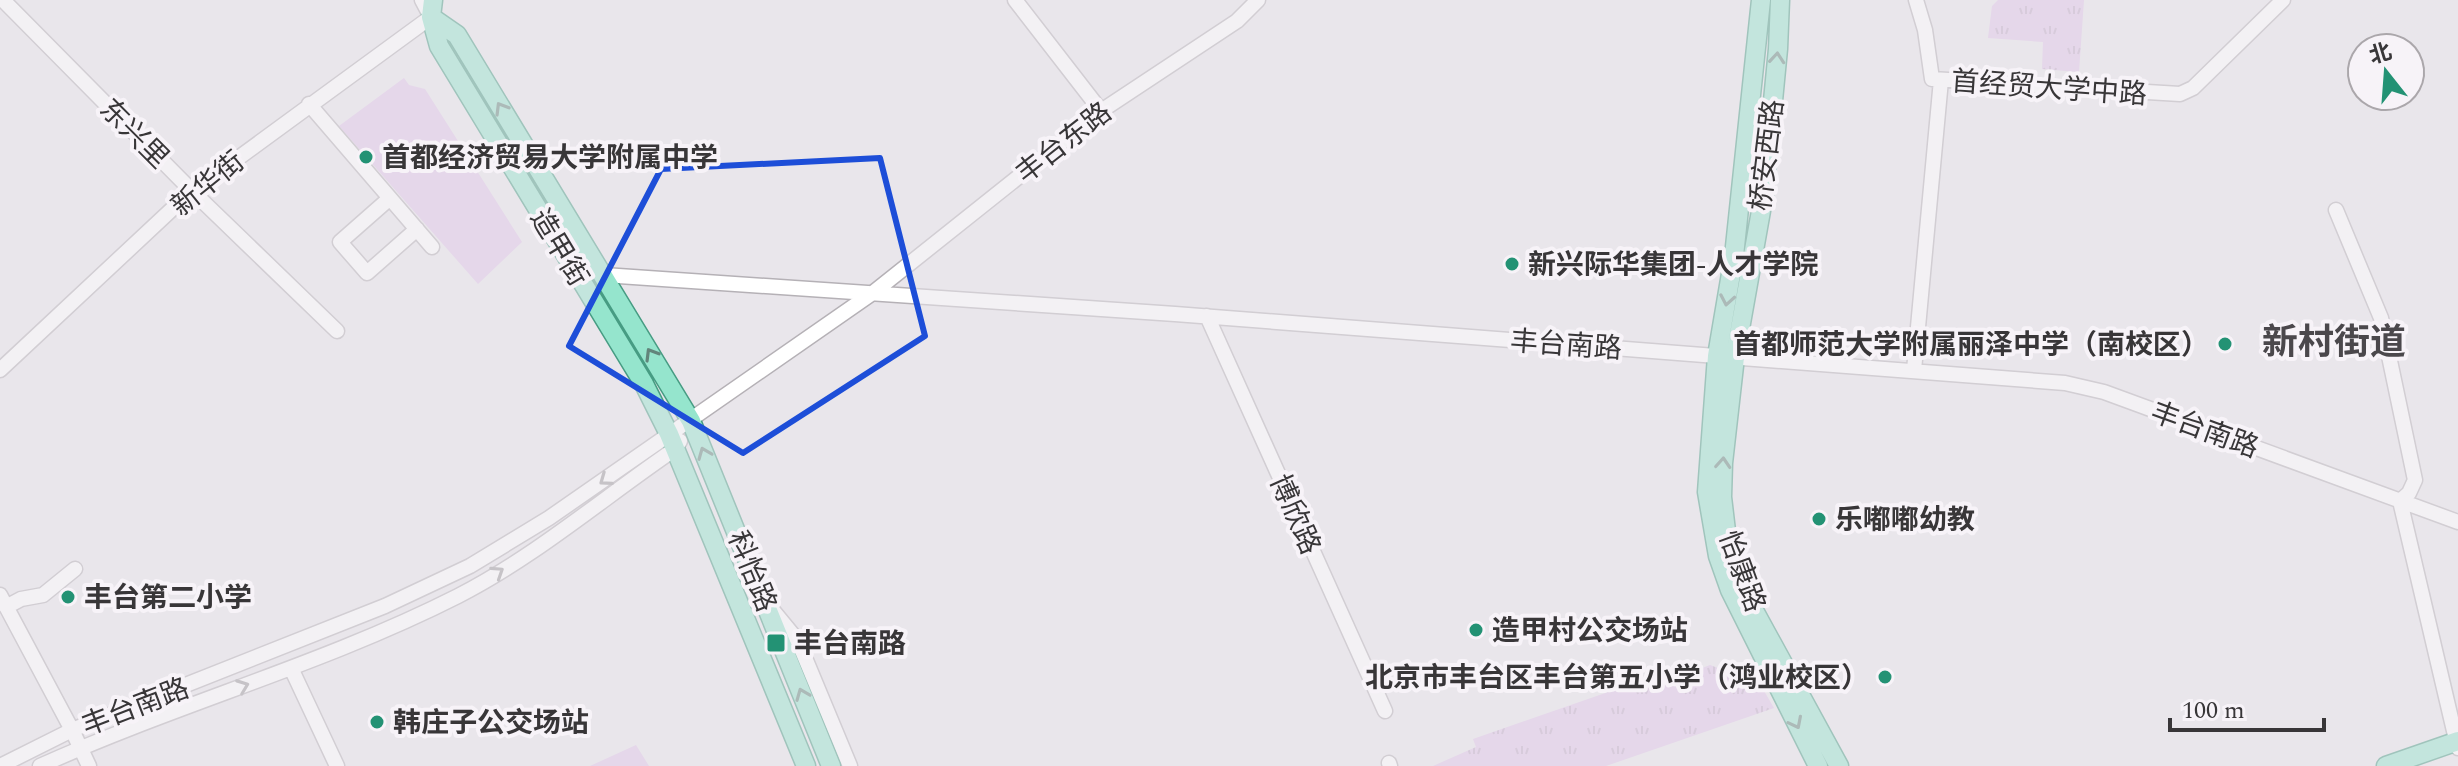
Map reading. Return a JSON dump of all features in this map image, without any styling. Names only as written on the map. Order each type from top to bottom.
[{"type":"main road","points":[[432,9],[448,0]]},
{"type":"main road","name":"桥安西路","points":[[1726,356],[1761,0]]},
{"type":"main road","name":"桥安西路","points":[[1726,356],[1764,194],[1780,0]]},
{"type":"main road","name":"造甲街","points":[[432,9],[457,35],[691,421]]},
{"type":"main road","name":"造甲街","points":[[432,9],[439,46],[644,384],[672,442]]},
{"type":"main road","name":"怡康路","points":[[1726,356],[1707,492],[1718,556],[1742,615],[1818,766]]},
{"type":"main road","name":"怡康路","points":[[1726,356],[1722,497],[1726,531],[1745,594],[1839,766]]},
{"type":"main road","name":"科怡路","points":[[691,421],[831,766]]},
{"type":"main road","name":"科怡路","points":[[672,442],[806,766]]},
{"type":"main road","points":[[2386,766],[2458,744]]},
{"type":"street","name":"东兴里","points":[[3,0],[192,191],[337,331]]},
{"type":"street","name":"造甲街","points":[[422,0],[432,9]]},
{"type":"street","points":[[1015,0],[1101,111]]},
{"type":"street","name":"丰台东路","points":[[874,292],[1101,111],[1237,21],[1258,0]]},
{"type":"street","points":[[1914,370],[1936,80],[1916,0]]},
{"type":"street","name":"首经贸大学中路","points":[[1936,80],[2180,94],[2193,88],[2280,1]]},
{"type":"street","name":"新华街","points":[[0,370],[192,191],[432,9]]},
{"type":"street","points":[[309,104],[432,247]]},
{"type":"street","points":[[390,198],[340,242],[367,273],[417,229]]},
{"type":"street","points":[[2336,210],[2381,318],[2415,480],[2409,493],[2400,501],[2458,744]]},
{"type":"street","name":"造甲街","points":[[604,275],[874,292]]},
{"type":"street","name":"丰台南路","points":[[40,766],[399,624],[478,585],[565,530],[672,442],[691,421],[874,292],[2047,380],[2094,389],[2458,522]]},
{"type":"street","name":"博欣路","points":[[1207,316],[1385,711]]},
{"type":"street","name":"丰台南路","points":[[0,766],[72,730],[335,627],[470,566],[672,442]]},
{"type":"street","points":[[75,569],[43,595],[3,601],[89,766]]},
{"type":"street","points":[[765,601],[798,641],[850,766]]},
{"type":"street","points":[[291,668],[337,766]]},
{"type":"highlighted area","points":[[880,158],[925,336],[743,453],[569,346],[661,169]]},
{"type":"green space","points":[[1998,0],[2084,0],[2079,72],[2042,69],[2043,42],[1988,38],[1992,6]]},
{"type":"green space","points":[[404,78],[409,85],[425,89],[522,242],[478,284],[339,126]]},
{"type":"green space","points":[[1710,665],[1760,684],[1774,708],[1606,766],[1433,766],[1476,747],[1473,739],[1637,682],[1658,685]]},
{"type":"green space","points":[[636,745],[649,766],[590,766]]},
{"type":"place","name":"首都经济贸易大学附属中学","points":[[366,157]]},
{"type":"place","name":"新兴际华集团-人才学院","points":[[1512,264]]},
{"type":"place","name":"首都师范大学附属丽泽中学（南校区）","points":[[2225,344]]},
{"type":"place","name":"乐嘟嘟幼教","points":[[1819,519]]},
{"type":"place","name":"丰台第二小学","points":[[68,597]]},
{"type":"place","name":"造甲村公交场站","points":[[1476,630]]},
{"type":"place","name":"丰台南路","points":[[776,643]]},
{"type":"place","name":"北京市丰台区丰台第五小学（鸿业校区）","points":[[1885,677]]},
{"type":"place","name":"韩庄子公交场站","points":[[377,722]]},
{"type":"district","name":"新村街道","points":[[2334,341]]}]
